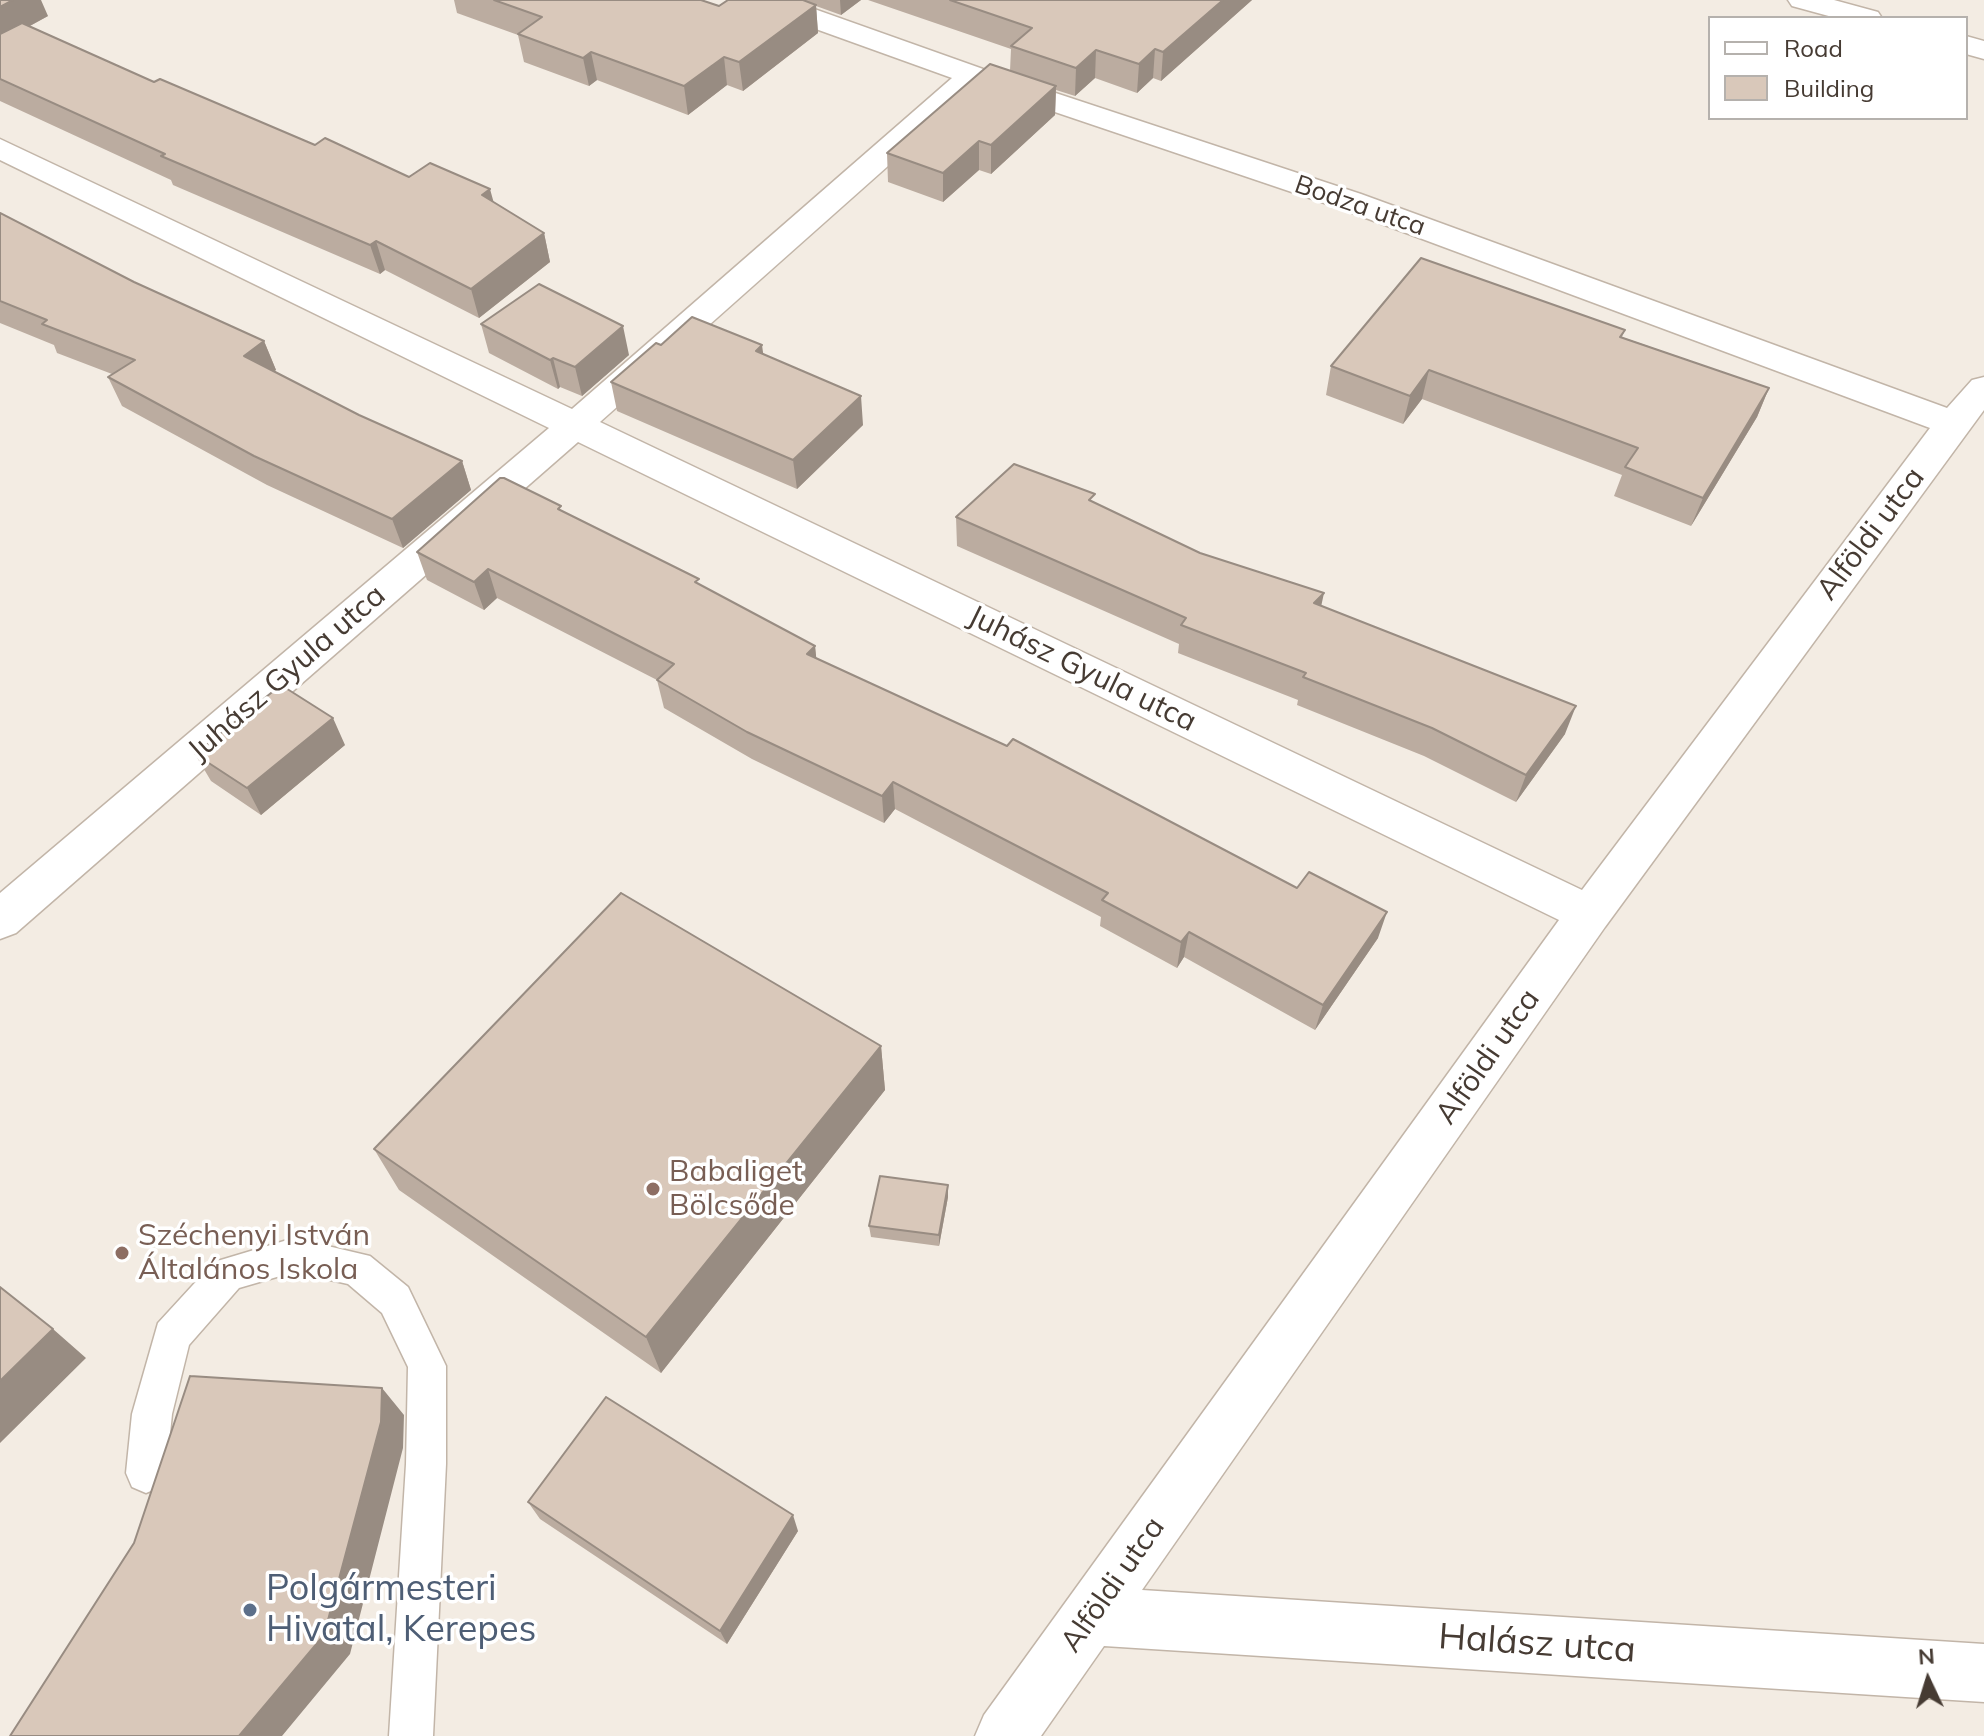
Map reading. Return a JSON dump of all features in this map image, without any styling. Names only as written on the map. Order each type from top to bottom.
[{"type":"street","name":"Bodza utca","points":[[762,0],[973,75],[1350,201],[1953,423]]},
{"type":"street","points":[[1802,0],[1861,16]]},
{"type":"street","name":"Juhász Gyula utca","points":[[0,920],[575,425],[973,75]]},
{"type":"street","name":"Juhász Gyula utca","points":[[0,148],[1589,914]]},
{"type":"street","name":"Alföldi utca","points":[[1005,1736],[1589,914],[1953,423],[1984,388]]},
{"type":"street","name":"Halász utca","points":[[1091,1616],[1984,1673]]},
{"type":"lane","points":[[146,1473],[152,1414],[172,1336],[227,1274],[294,1255],[357,1268],[395,1300],[427,1366],[426,1464],[411,1736]]},
{"type":"building","points":[[0,0],[13,0],[0,7]]},
{"type":"building","points":[[494,0],[701,0],[719,6],[728,0],[803,0],[816,5],[739,62],[724,57],[684,86],[591,52],[583,58],[518,34],[542,17]]},
{"type":"building","points":[[950,0],[1223,0],[1163,52],[1155,49],[1139,64],[1096,50],[1076,68],[1011,46],[1032,28]]},
{"type":"building","points":[[22,23],[154,82],[160,79],[315,145],[325,138],[409,177],[430,163],[490,189],[482,195],[544,233],[471,289],[376,241],[370,245],[161,156],[165,154],[0,79],[0,34]]},
{"type":"building","points":[[990,64],[1056,86],[991,145],[979,141],[943,173],[887,153]]},
{"type":"building","points":[[0,213],[134,282],[264,341],[244,356],[359,415],[462,461],[392,519],[254,456],[108,377],[135,360],[42,324],[47,320],[0,301]]},
{"type":"building","points":[[1421,258],[1625,330],[1620,337],[1769,388],[1703,498],[1625,467],[1638,448],[1429,370],[1410,396],[1331,366]]},
{"type":"building","points":[[539,284],[623,326],[575,367],[553,358],[550,360],[481,324]]},
{"type":"building","points":[[692,317],[762,345],[756,351],[861,396],[793,460],[611,382],[656,343],[661,345]]},
{"type":"building","points":[[1014,464],[1095,494],[1089,500],[1200,553],[1324,593],[1314,603],[1576,706],[1526,775],[1432,728],[1303,677],[1306,673],[1181,625],[1186,618],[956,517]]},
{"type":"building","points":[[500,478],[561,506],[558,509],[699,579],[695,582],[815,646],[807,654],[1007,746],[1013,739],[1297,888],[1309,872],[1387,912],[1323,1005],[1189,932],[1181,942],[1102,900],[1108,893],[893,782],[882,796],[747,732],[657,680],[674,664],[488,569],[474,582],[417,552]]},
{"type":"building","points":[[281,685],[333,718],[247,788],[195,754]]},
{"type":"building","name":"Babaliget Bölcsőde","points":[[621,893],[881,1046],[646,1337],[374,1149]]},
{"type":"building","points":[[880,1176],[948,1185],[939,1235],[869,1226]]},
{"type":"building","points":[[0,1287],[53,1329],[0,1381]]},
{"type":"building","name":"Polgármesteri Hivatal, Kerepes","points":[[190,1376],[382,1388],[381,1422],[324,1635],[239,1736],[10,1736],[134,1543]]},
{"type":"building","points":[[606,1397],[793,1515],[720,1631],[528,1502]]},
{"type":"place","name":"Babaliget Bölcsőde","points":[[653,1189]]},
{"type":"place","name":"Széchenyi István Általános Iskola","points":[[122,1253]]},
{"type":"place","name":"Polgármesteri Hivatal, Kerepes","points":[[250,1610]]}]
